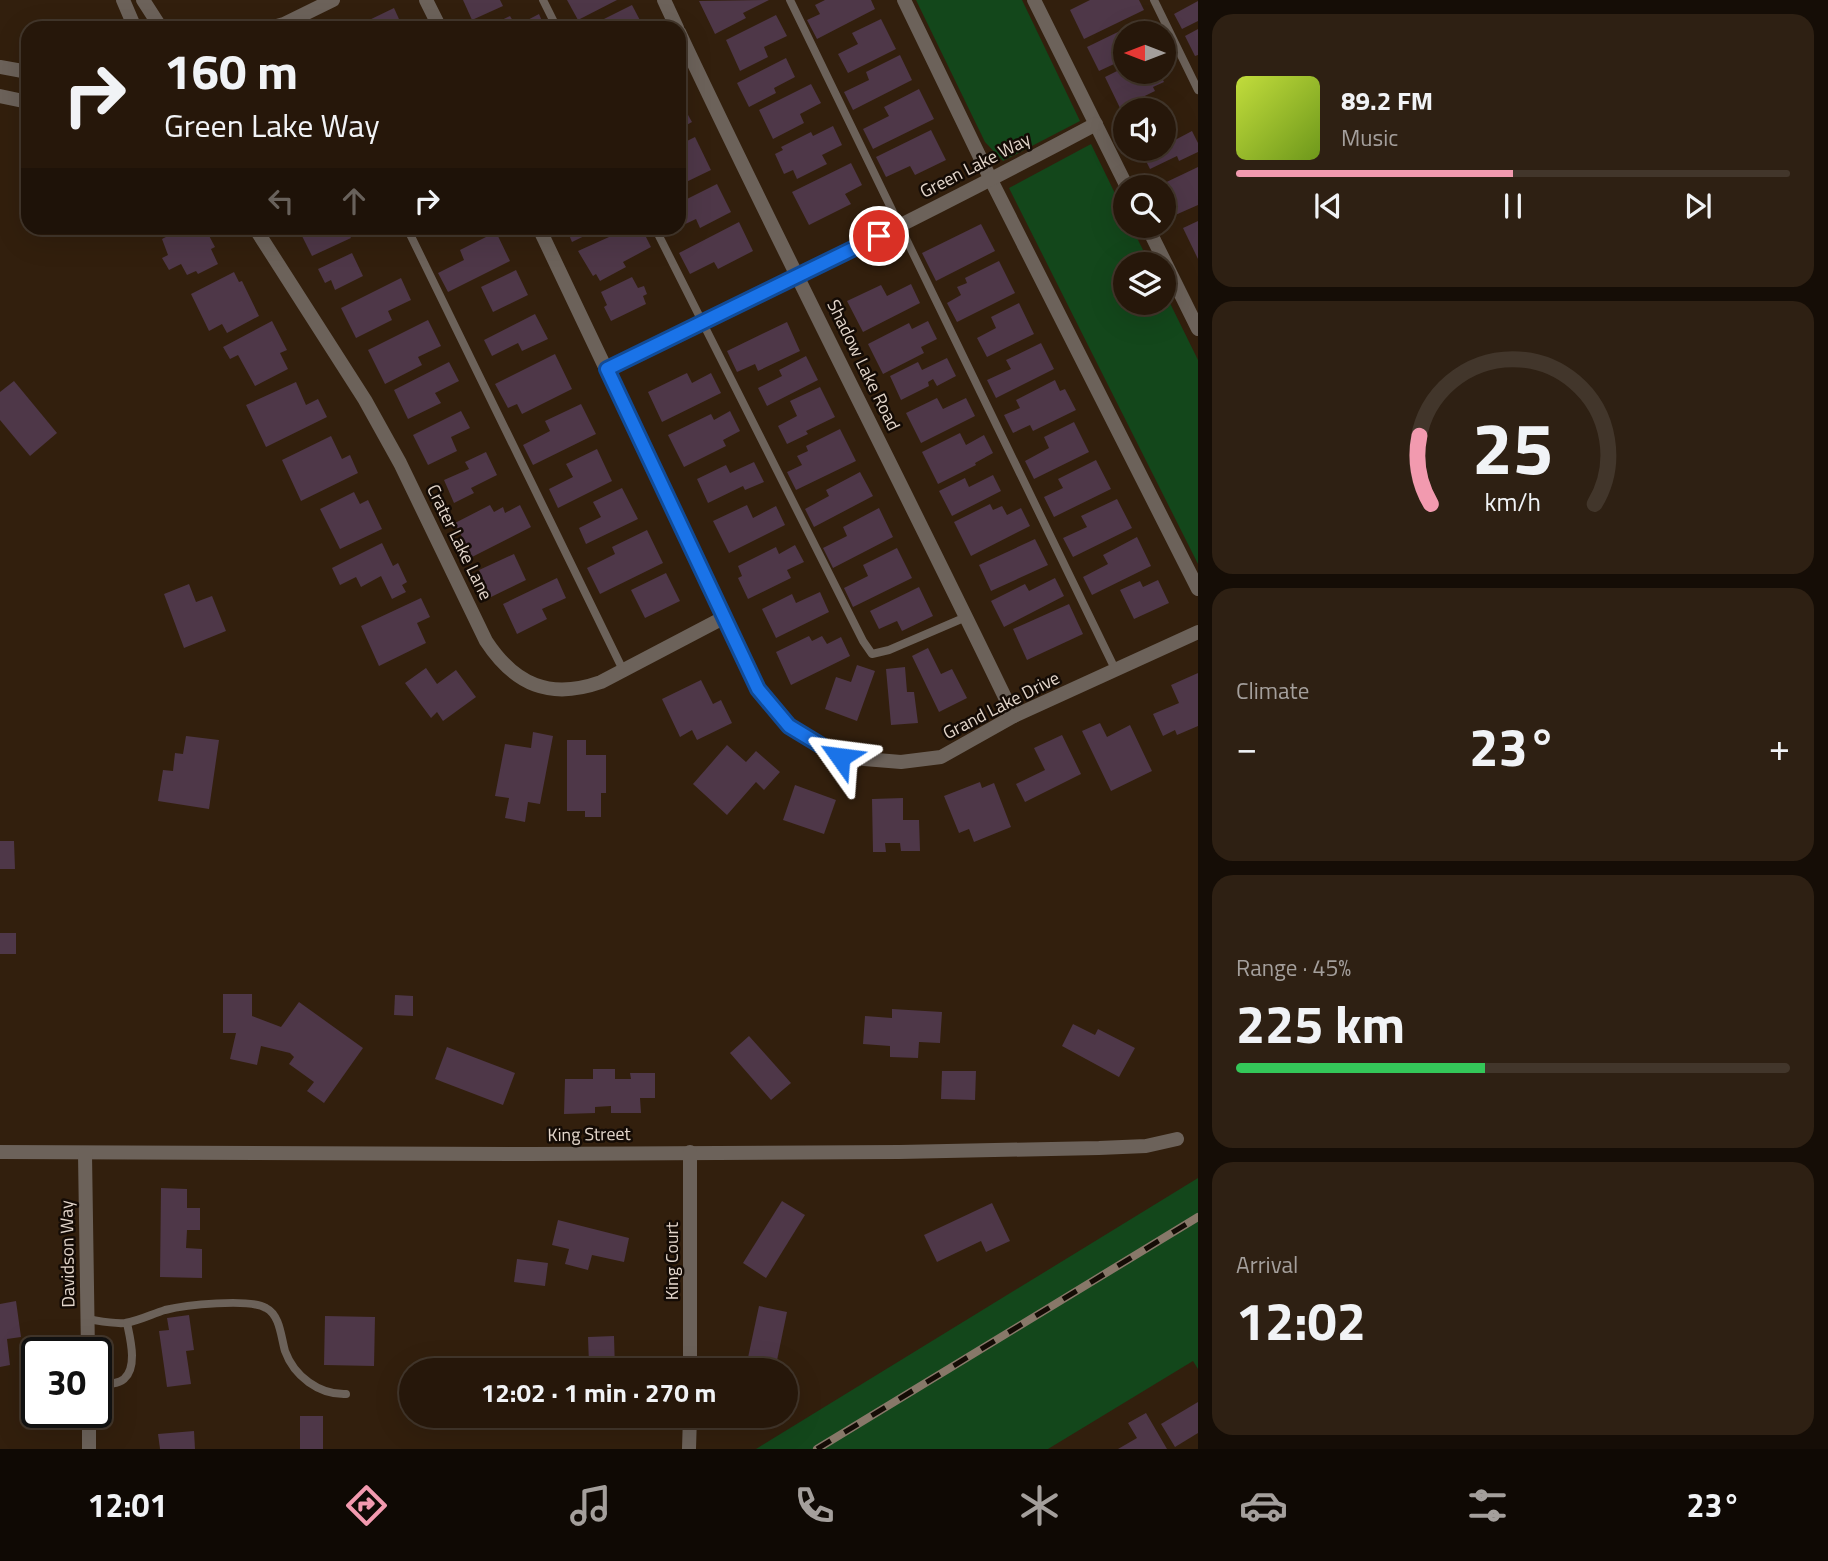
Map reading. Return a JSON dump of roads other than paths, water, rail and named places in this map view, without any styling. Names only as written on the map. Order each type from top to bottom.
[{"type":"street","points":[[123,0],[132,21]]},
{"type":"street","points":[[143,0],[156,21]]},
{"type":"street","points":[[306,21],[333,0]]},
{"type":"street","points":[[426,0],[436,21]]},
{"type":"street","name":"Shadow Lake Road","points":[[664,0],[674,21]]},
{"type":"street","points":[[904,0],[991,180],[1198,589]]},
{"type":"street","points":[[1034,0],[1121,175]]},
{"type":"street","name":"Shadow Lake Road","points":[[686,46],[1014,716]]},
{"type":"street","points":[[0,67],[21,71]]},
{"type":"street","points":[[0,96],[21,100]]},
{"type":"street","name":"Green Lake Way","points":[[607,369],[991,180],[1096,124]]},
{"type":"street","name":"Crater Lake Lane","points":[[260,235],[366,400],[400,463],[486,641],[500,662],[517,676],[540,687],[560,691],[582,689],[723,618]]},
{"type":"street","name":"Grand Lake Drive","points":[[542,235],[758,689],[789,726],[840,757],[901,762],[941,757],[1014,716],[1198,632]]},
{"type":"street","points":[[1153,238],[1198,329]]},
{"type":"street","name":"King Street","points":[[0,1152],[690,1152],[1099,1148],[1146,1146],[1177,1139]]},
{"type":"street","name":"King Court","points":[[690,1152],[690,1358]]},
{"type":"street","name":"Davidson Way","points":[[85,1154],[88,1337]]},
{"type":"street","points":[[89,1428],[89,1449]]},
{"type":"street","points":[[689,1449],[690,1428]]},
{"type":"lane","points":[[543,0],[554,21]]},
{"type":"lane","points":[[790,0],[1116,671]]},
{"type":"lane","points":[[1154,0],[1198,90]]},
{"type":"lane","points":[[410,235],[623,670]]},
{"type":"lane","points":[[658,235],[856,629],[872,654],[889,650],[967,617]]},
{"type":"lane","points":[[87,1319],[127,1322],[162,1311],[200,1304],[252,1304],[266,1307],[275,1315],[286,1353],[296,1371],[318,1388],[334,1395],[346,1395]]},
{"type":"lane","points":[[112,1383],[124,1379],[129,1372],[131,1344],[127,1322]]},
{"type":"railway","points":[[817,1449],[1198,1217]]}]
